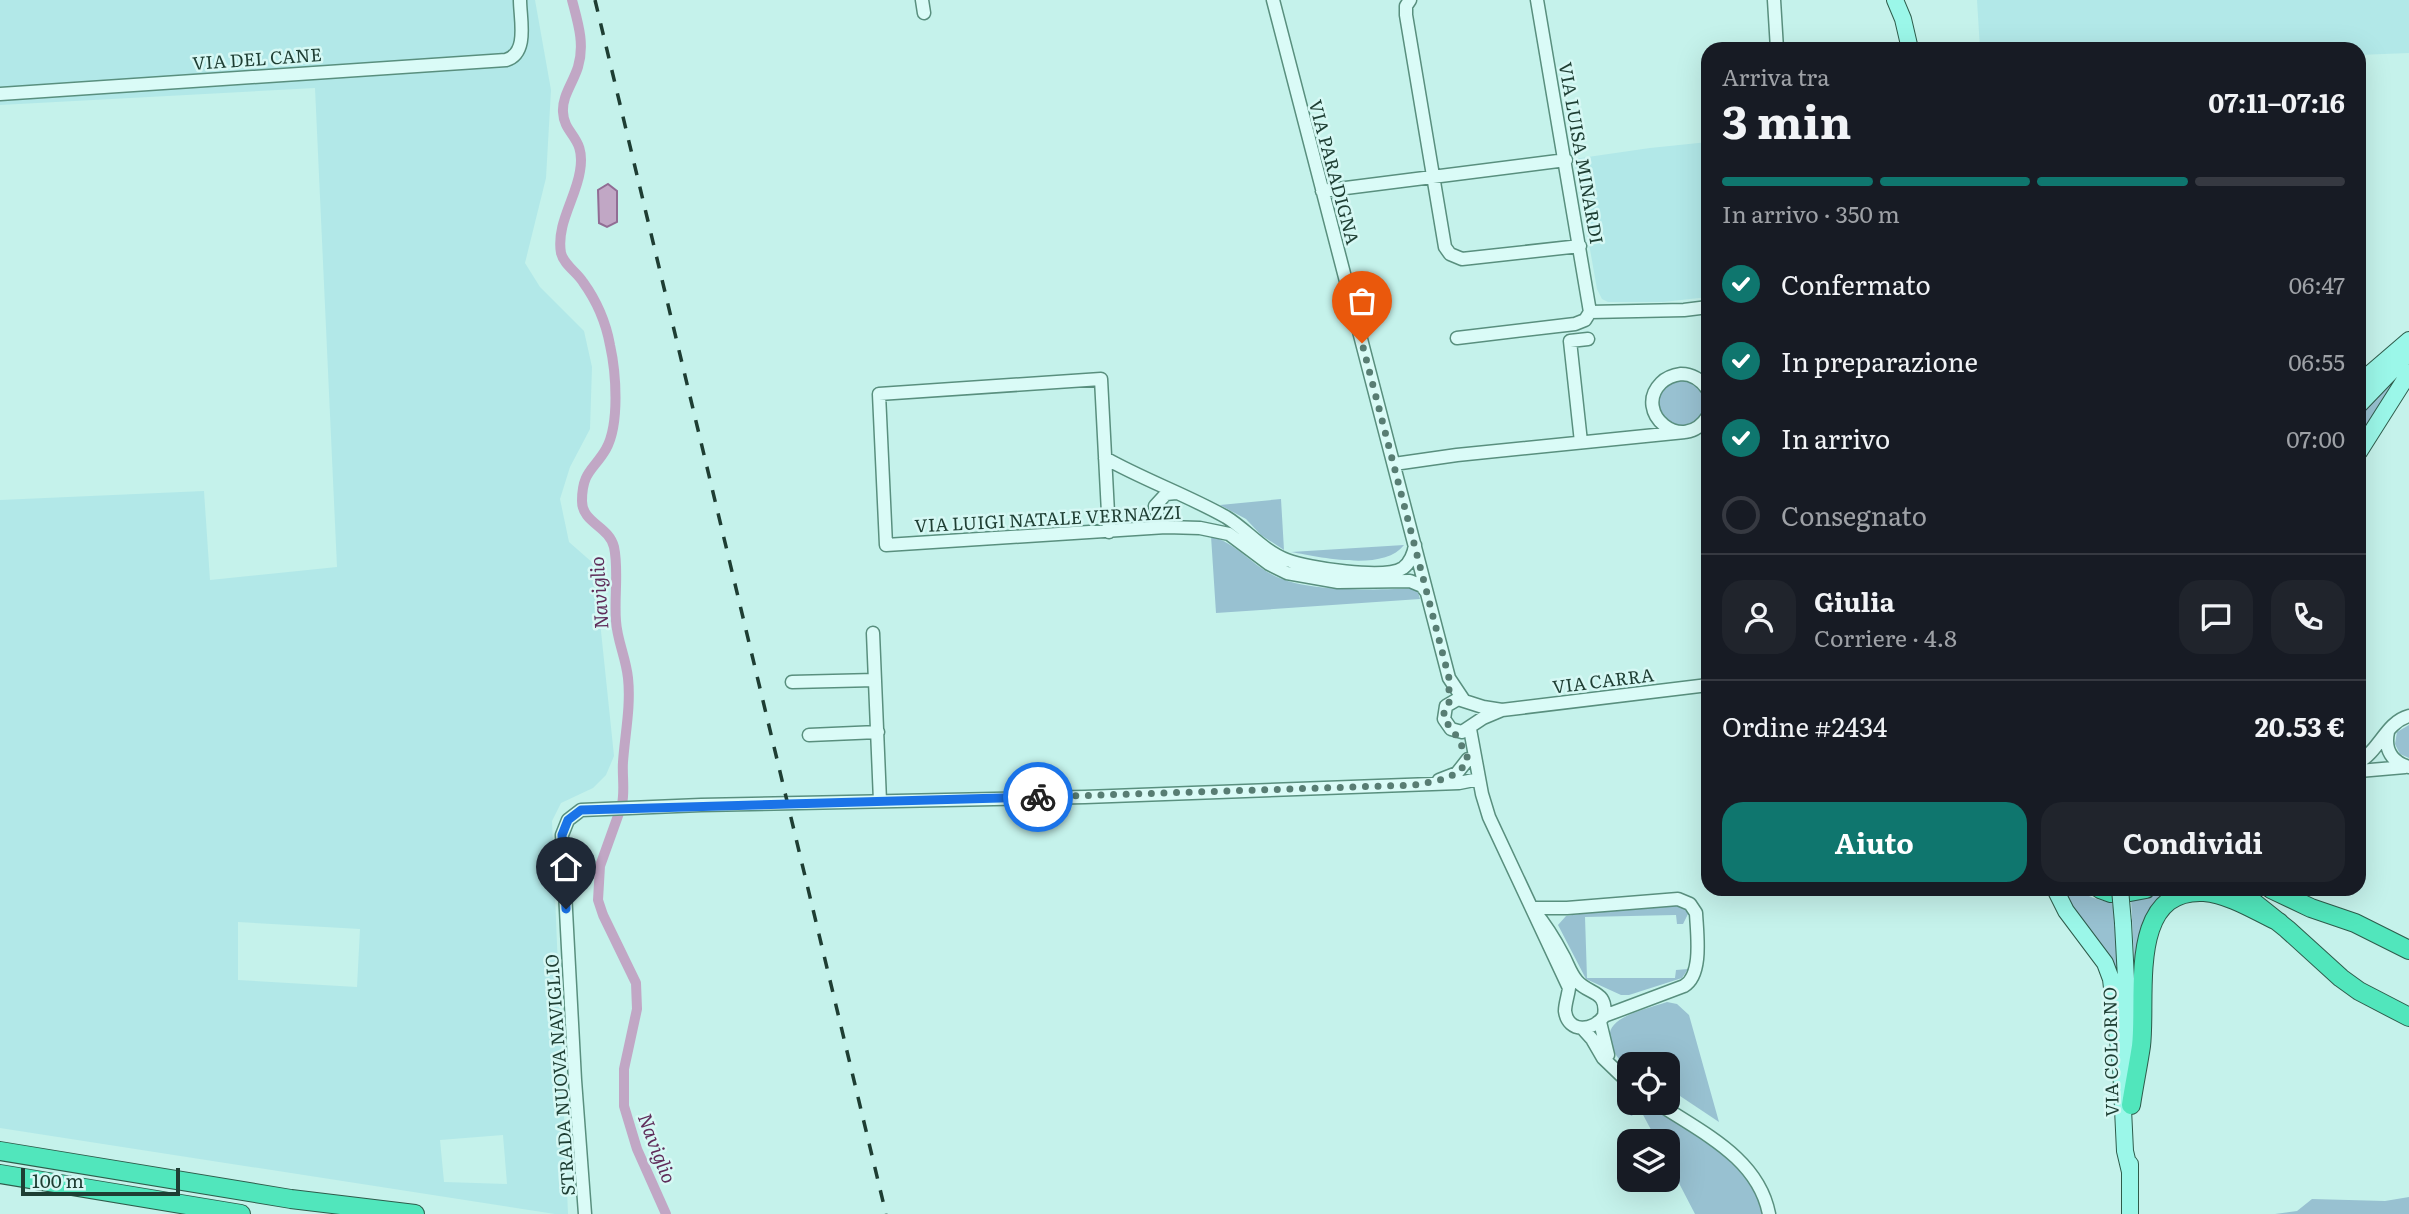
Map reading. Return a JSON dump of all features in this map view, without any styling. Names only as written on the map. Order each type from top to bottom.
[{"type":"highway","points":[[2131,1105],[2141,1045],[2147,939],[2162,905],[2179,896]]},
{"type":"highway","points":[[2220,896],[2279,922]]},
{"type":"highway","points":[[2246,896],[2341,978],[2359,991],[2409,1017]]},
{"type":"highway","points":[[2285,896],[2355,923],[2409,950]]},
{"type":"highway","points":[[0,1151],[291,1199],[415,1214]]},
{"type":"highway","points":[[0,1174],[241,1214]]},
{"type":"main road","points":[[1895,0],[1904,22]]},
{"type":"main road","points":[[1902,0],[1908,42]]},
{"type":"main road","points":[[2366,377],[2409,340]]},
{"type":"main road","points":[[2366,398],[2409,353]]},
{"type":"main road","points":[[2366,441],[2409,373]]},
{"type":"main road","points":[[2058,896],[2066,911],[2105,963],[2111,979],[2121,1067],[2125,1151],[2130,1172]]},
{"type":"main road","name":"VIA COLORNO","points":[[2121,896],[2131,1037],[2130,1214]]},
{"type":"street","name":"VIA DEL CANE","points":[[0,93],[499,61],[516,55],[521,43],[520,0]]},
{"type":"street","name":"VIA PARADIGNA","points":[[1273,0],[1449,678]]},
{"type":"street","name":"VIA LUISA MINARDI","points":[[1537,0],[1590,312]]},
{"type":"street","points":[[1774,0],[1777,42]]},
{"type":"street","points":[[1408,3],[1445,247],[1450,254],[1461,259],[1580,246]]},
{"type":"street","points":[[1322,191],[1566,160]]},
{"type":"street","points":[[1457,338],[1575,324],[1585,320],[1590,312],[1701,308]]},
{"type":"street","points":[[1581,442],[1570,341],[1588,339]]},
{"type":"street","points":[[1628,437],[1649,422],[1654,396],[1660,384],[1677,375],[1696,378],[1701,383]]},
{"type":"street","name":"VIA LUIGI NATALE VERNAZZI","points":[[1105,458],[1101,379],[879,394],[886,545],[1166,527],[1200,528],[1229,534],[1269,564],[1299,576],[1338,582],[1410,581],[1420,585],[1427,593]]},
{"type":"street","points":[[1653,405],[1655,414],[1663,425],[1685,432]]},
{"type":"street","points":[[1394,464],[1685,432],[1701,424]]},
{"type":"street","points":[[1109,531],[1105,458],[1230,519],[1276,555],[1307,566],[1357,572],[1393,571],[1402,568],[1410,560],[1414,541]]},
{"type":"street","points":[[1166,527],[1159,520],[1155,506],[1166,494],[1176,493]]},
{"type":"street","points":[[873,633],[880,801]]},
{"type":"street","points":[[1449,678],[1477,715],[1471,727],[1477,779]]},
{"type":"street","points":[[1449,678],[1449,703],[1444,710],[1446,725],[1454,731],[1468,759],[1497,836],[1534,909],[1579,984],[1601,997],[1605,1009],[1602,1019],[1604,1043],[1617,1070]]},
{"type":"street","points":[[792,682],[876,680]]},
{"type":"street","name":"VIA CARRA","points":[[1471,727],[1483,718],[1502,710],[1701,686]]},
{"type":"street","points":[[1449,703],[1468,702]]},
{"type":"street","name":"VIA CARRA","points":[[1468,702],[1502,710]]},
{"type":"street","points":[[2366,757],[2397,721],[2409,716]]},
{"type":"street","points":[[1454,731],[1462,732],[1471,727]]},
{"type":"street","points":[[2390,729],[2386,741],[2389,753],[2398,762],[2409,767]]},
{"type":"street","points":[[808,735],[878,732]]},
{"type":"street","name":"STRADA NUOVA NAVIGLIO","points":[[1415,785],[1452,777],[1463,768],[1468,759]]},
{"type":"street","points":[[2366,770],[2409,767]]},
{"type":"street","name":"STRADA NUOVA NAVIGLIO","points":[[586,1214],[575,1080],[562,835],[568,820],[581,810],[1085,797],[1459,783],[1477,779]]},
{"type":"street","points":[[1534,909],[1678,899],[1693,907],[1696,914],[1695,975],[1692,981],[1583,1029]]},
{"type":"street","points":[[1534,909],[1540,929],[1569,988],[1565,1013],[1568,1019],[1583,1029],[1603,1058],[1617,1072]]},
{"type":"street","points":[[1567,1001],[1576,991],[1589,989]]},
{"type":"street","points":[[1675,1115],[1742,1162],[1760,1187],[1769,1214]]},
{"type":"shaded area","points":[[0,0],[535,0],[551,90],[546,178],[525,263],[540,287],[584,331],[592,367],[590,429],[570,467],[560,499],[569,542],[594,564],[614,756],[606,775],[593,788],[561,803],[552,821],[568,1214],[0,1128],[0,500],[204,491],[210,580],[337,567],[315,88],[0,105]],"holes":[[[238,922],[360,929],[357,987],[238,980]],[[503,1135],[507,1184],[444,1182],[440,1140]]]},
{"type":"shaded area","points":[[1977,0],[2409,0],[2409,53],[2366,55],[2366,42],[1980,42]]},
{"type":"shaded area","points":[[1701,143],[1701,298],[1663,302],[1608,302],[1602,299],[1597,289],[1574,159]]},
{"type":"shaded area","points":[[608,184],[617,191],[617,222],[607,227],[599,223],[598,190]]},
{"type":"shaded area","points":[[2401,374],[2366,431],[2366,409]]},
{"type":"shaded area","points":[[1682,380],[1699,386],[1699,420],[1682,426],[1665,420],[1659,403],[1665,386]]},
{"type":"shaded area","points":[[1281,499],[1284,550],[1261,535],[1246,519],[1220,505]]},
{"type":"shaded area","points":[[1211,536],[1285,580],[1342,589],[1417,588],[1420,599],[1216,613]]},
{"type":"shaded area","points":[[1404,545],[1395,553],[1382,558],[1351,561],[1291,552]]},
{"type":"shaded area","points":[[2409,725],[2409,758],[2400,754],[2395,744],[2397,732]]},
{"type":"shaded area","points":[[2066,896],[2088,896],[2112,902],[2121,993]]},
{"type":"shaded area","points":[[2175,896],[2135,976],[2131,899]]},
{"type":"shaded area","points":[[1670,900],[1684,905],[1688,914],[1683,924],[1677,924],[1676,915],[1585,917],[1587,978],[1675,978],[1676,970],[1688,969],[1682,978],[1629,995],[1621,995],[1586,979],[1558,925],[1566,916]]},
{"type":"shaded area","points":[[1667,1002],[1677,1004],[1689,1015],[1719,1122],[1680,1096],[1680,1052],[1616,1054],[1610,1041],[1610,1031],[1616,1023],[1638,1011]]},
{"type":"shaded area","points":[[1643,1115],[1666,1115],[1720,1150],[1752,1181],[1764,1214],[1695,1214],[1680,1185],[1680,1129],[1651,1129]]},
{"type":"shaded area","points":[[2409,1197],[2409,1214],[2275,1214],[2297,1211],[2312,1199],[2385,1201]]},
{"type":"waterway","name":"Naviglio","points":[[572,0],[581,50],[578,67],[564,100],[563,112],[564,120],[578,143],[581,159],[578,181],[564,221],[560,242],[563,257],[583,282],[600,312],[614,369],[616,398],[613,426],[606,449],[586,477],[582,501],[586,515],[607,534],[614,547],[616,621],[629,688],[622,804]]},
{"type":"waterway","name":"Naviglio","points":[[619,813],[600,866],[598,900],[636,983],[637,1009],[624,1069],[624,1106],[637,1149],[666,1214]]},
{"type":"railway","points":[[595,0],[886,1214]]},
{"type":"way so far","points":[[1038,797],[1415,785],[1452,777],[1463,768],[1468,759],[1454,731],[1446,725],[1443,714],[1449,703],[1449,678],[1362,343]]},
{"type":"route","points":[[566,909],[562,835],[568,820],[581,810],[1038,797]]}]
